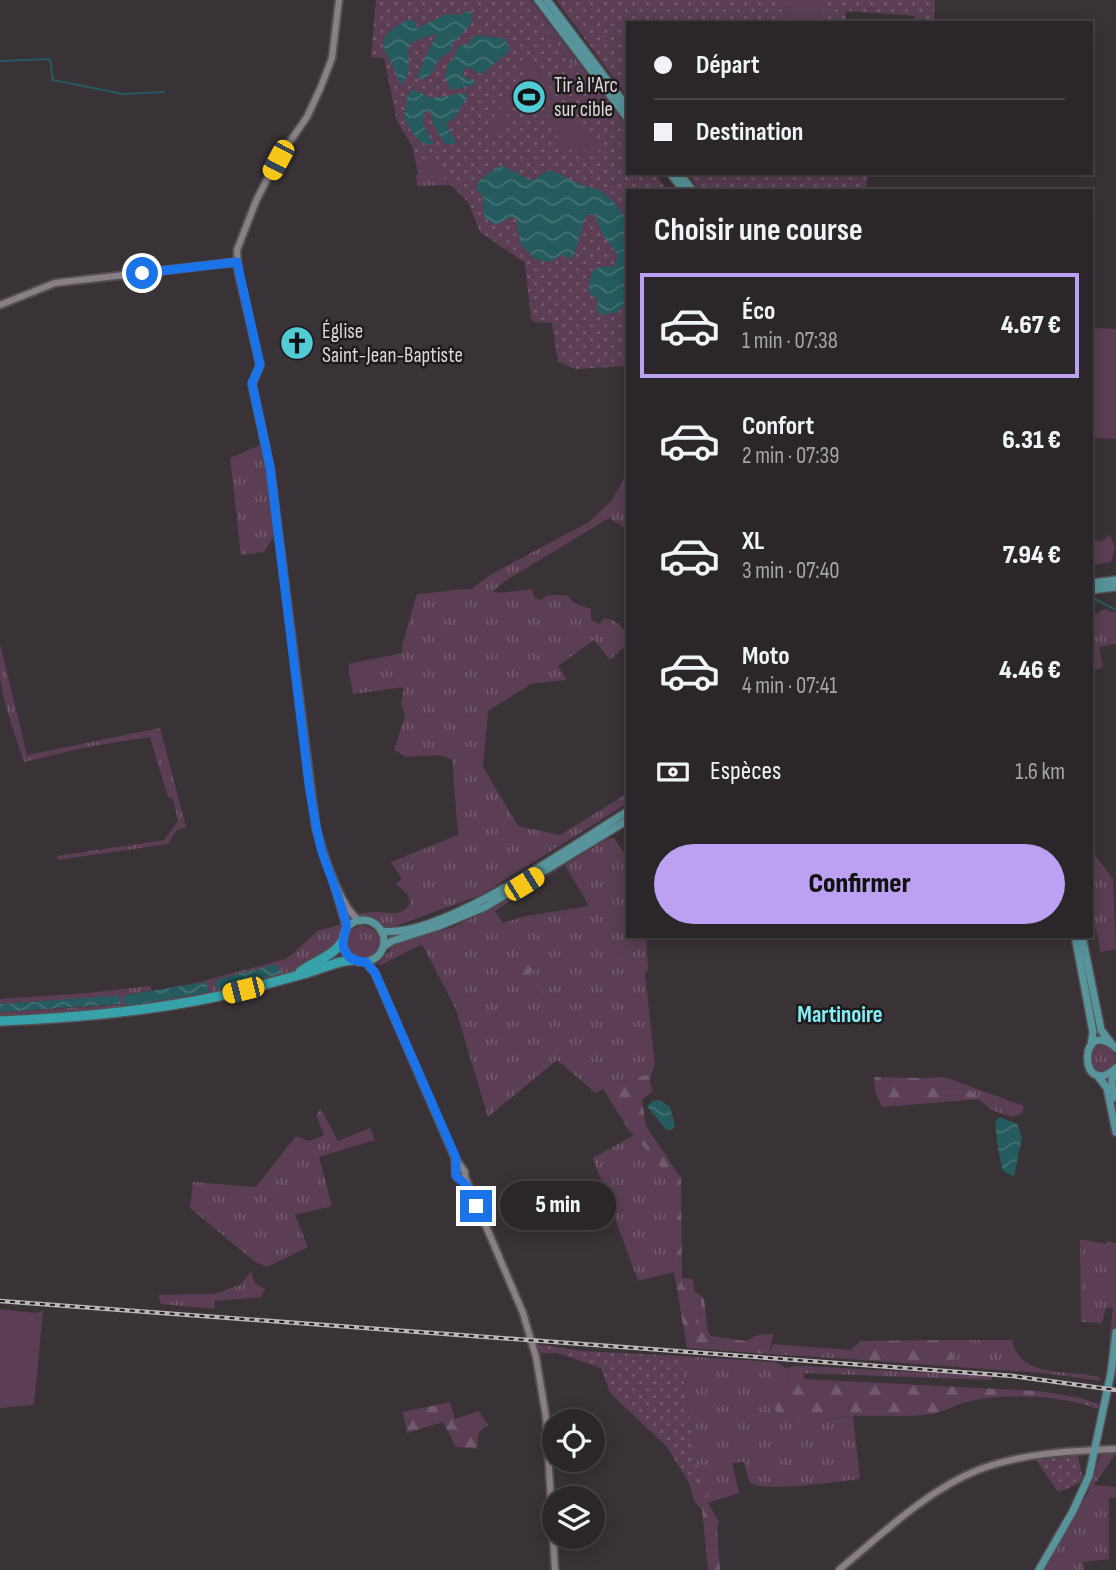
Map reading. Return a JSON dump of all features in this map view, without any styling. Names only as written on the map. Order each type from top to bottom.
[{"type":"highway","points":[[296,975],[333,953],[342,942]]},
{"type":"highway","points":[[0,1021],[99,1014],[187,1003],[353,960]]},
{"type":"main road","points":[[538,0],[626,116]]},
{"type":"main road","points":[[547,0],[626,105]]},
{"type":"main road","points":[[672,175],[682,189]]},
{"type":"main road","points":[[681,175],[691,189]]},
{"type":"main road","points":[[1093,583],[1116,580]]},
{"type":"main road","points":[[1093,590],[1116,587]]},
{"type":"main road","points":[[626,812],[491,895],[450,915],[412,932],[392,941],[383,947],[375,958],[366,962],[353,960],[346,952],[342,942],[347,929],[360,921],[372,923],[381,931],[412,932],[457,920],[498,900],[626,821]]},
{"type":"main road","points":[[381,931],[383,947]]},
{"type":"main road","points":[[1075,938],[1093,1032],[1086,1061],[1106,1084],[1114,1116]]},
{"type":"main road","points":[[1082,938],[1101,1030],[1114,1046]]},
{"type":"main road","points":[[1091,1046],[1100,1041],[1114,1046]]},
{"type":"main road","points":[[1095,1073],[1105,1074],[1115,1069]]},
{"type":"main road","points":[[1115,1069],[1112,1079],[1116,1132]]},
{"type":"main road","points":[[1039,1570],[1084,1491],[1092,1468],[1113,1373],[1116,1332]]},
{"type":"street","points":[[340,0],[332,58],[320,89],[307,117],[278,160],[256,201],[240,239],[237,262],[260,365],[252,383],[270,467],[316,828],[347,929]]},
{"type":"street","points":[[0,306],[55,284],[237,262]]},
{"type":"street","points":[[334,881],[349,910],[360,921]]},
{"type":"street","points":[[375,958],[375,973]]},
{"type":"street","points":[[366,962],[375,973],[523,1313],[536,1357],[547,1417],[555,1570]]},
{"type":"street","points":[[839,1570],[931,1496],[968,1475],[1032,1455],[1116,1449]]},
{"type":"green space","points":[[376,0],[527,0],[626,136],[626,175],[656,175],[666,189],[626,189],[626,366],[575,369],[558,362],[552,323],[535,322],[531,319],[525,263],[480,232],[468,202],[444,178],[437,159],[415,159],[412,146],[397,121],[384,58],[371,57]]},
{"type":"green space","points":[[527,0],[531,0],[626,125],[626,136]]},
{"type":"green space","points":[[556,0],[935,0],[934,21],[915,21],[915,16],[846,11],[845,21],[626,21],[626,94]]},
{"type":"green space","points":[[787,0],[824,0],[822,21],[785,21]]},
{"type":"green space","name":"Tir à l'Arc sur cible","points":[[525,57],[553,92],[536,116],[517,102],[494,133],[486,127],[529,72],[521,62]]},
{"type":"green space","points":[[554,97],[600,147],[598,152],[563,150],[547,112],[547,103]]},
{"type":"green space","points":[[415,159],[437,159],[444,178],[451,185],[417,186]]},
{"type":"green space","points":[[688,175],[868,175],[866,189],[699,189]]},
{"type":"green space","points":[[1093,328],[1116,329],[1116,439],[1093,438]]},
{"type":"green space","points":[[262,444],[274,536],[264,552],[241,555],[230,458]]},
{"type":"green space","points":[[626,476],[626,529],[609,518],[493,591],[499,593],[532,589],[535,598],[540,600],[548,595],[567,595],[574,603],[591,609],[591,620],[600,624],[603,619],[617,623],[626,632],[625,646],[610,660],[594,640],[558,666],[567,680],[531,684],[488,711],[483,767],[518,826],[560,835],[626,794],[626,804],[481,895],[393,927],[385,926],[374,918],[356,914],[403,911],[410,903],[408,895],[396,884],[402,879],[391,862],[458,835],[452,759],[438,755],[406,757],[394,750],[405,716],[401,703],[404,687],[353,694],[348,664],[402,653],[417,594],[472,589],[490,575],[589,522],[611,501]]},
{"type":"green space","points":[[1110,535],[1115,548],[1111,562],[1093,565],[1093,539],[1100,542]]},
{"type":"green space","points":[[1104,609],[1116,613],[1116,644],[1099,647],[1103,667],[1093,672],[1093,616]]},
{"type":"green space","points":[[0,644],[27,755],[160,728],[186,827],[177,830],[168,844],[58,860],[57,856],[164,840],[178,821],[173,799],[168,797],[150,737],[87,747],[24,762],[2,688]]},
{"type":"green space","points":[[609,838],[614,838],[626,855],[626,938],[646,938],[648,969],[645,974],[655,1064],[651,1074],[601,1085],[592,1090],[557,1060],[488,1117],[456,1010],[422,944],[379,966],[394,945],[453,927],[493,908]],"holes":[[[565,865],[589,906],[526,916],[503,923],[495,911]]]},
{"type":"green space","points":[[1093,852],[1113,879],[1116,949],[1101,952],[1093,917]]},
{"type":"green space","points":[[342,924],[336,943],[328,951],[288,975],[264,982],[185,1000],[73,1014],[0,1018],[0,1012],[121,1004],[119,996],[0,1004],[0,999],[150,986],[152,991],[126,995],[126,1006],[209,992],[206,982],[161,989],[200,982],[285,959],[317,931]]},
{"type":"green space","points":[[363,926],[374,931],[379,942],[374,953],[363,958],[352,953],[347,942],[352,931]]},
{"type":"green space","points":[[530,959],[537,969],[529,973],[577,1034],[573,1038],[520,975]]},
{"type":"green space","points":[[1103,1045],[1112,1049],[1116,1058],[1112,1067],[1103,1071],[1094,1067],[1090,1058],[1094,1049]]},
{"type":"green space","points":[[651,1074],[653,1091],[642,1100],[646,1126],[681,1178],[682,1284],[689,1293],[692,1331],[702,1330],[701,1298],[704,1298],[708,1332],[711,1336],[745,1341],[758,1335],[773,1334],[769,1354],[687,1348],[674,1272],[671,1188],[662,1169],[627,1127],[603,1089],[595,1093],[592,1090],[601,1085]]},
{"type":"green space","points":[[874,1077],[922,1078],[934,1088],[968,1089],[981,1099],[882,1107],[875,1091]]},
{"type":"green space","points":[[944,1077],[1024,1106],[1022,1113],[1012,1117],[991,1110],[968,1089],[934,1088],[922,1078]]},
{"type":"green space","points":[[321,1109],[338,1141],[370,1128],[375,1140],[319,1157],[332,1206],[295,1215],[308,1247],[267,1267],[254,1261],[190,1208],[193,1182],[256,1187],[296,1136],[309,1141],[324,1135],[316,1115]]},
{"type":"green space","points":[[634,1135],[662,1169],[671,1188],[674,1272],[638,1281],[593,1158]]},
{"type":"green space","points":[[1080,1239],[1116,1243],[1116,1344],[1109,1343],[1113,1308],[1106,1308],[1102,1323],[1081,1322]]},
{"type":"green space","points":[[251,1272],[255,1283],[265,1289],[261,1297],[214,1301],[214,1309],[161,1304],[158,1295],[214,1294],[240,1285]]},
{"type":"green space","points":[[682,1278],[693,1279],[694,1291],[704,1298],[701,1298],[702,1331],[692,1331],[689,1293],[682,1284]]},
{"type":"green space","points":[[0,1309],[35,1313],[43,1311],[34,1405],[0,1408]]},
{"type":"green space","points":[[947,1340],[1012,1340],[1017,1352],[1035,1367],[1099,1377],[1101,1381],[1044,1373],[957,1367]]},
{"type":"green space","points":[[947,1340],[957,1367],[847,1359],[850,1350],[861,1341]]},
{"type":"green space","points":[[535,1344],[583,1351],[680,1356],[699,1478],[689,1483],[667,1447],[610,1393],[601,1368],[557,1353],[536,1353]]},
{"type":"green space","points":[[773,1344],[850,1350],[847,1359],[769,1354]]},
{"type":"green space","points":[[680,1356],[776,1362],[786,1368],[789,1383],[775,1410],[793,1419],[802,1420],[853,1416],[860,1479],[786,1487],[758,1486],[751,1483],[744,1462],[732,1463],[739,1493],[708,1503],[699,1478]]},
{"type":"green space","points":[[804,1366],[992,1376],[992,1380],[802,1373]]},
{"type":"green space","points":[[804,1366],[804,1379],[1038,1391],[1077,1397],[1099,1404],[1097,1409],[1048,1398],[991,1398],[974,1400],[929,1414],[793,1421],[777,1412],[772,1400],[774,1387],[789,1383],[786,1368]]},
{"type":"green space","points":[[450,1402],[455,1419],[479,1411],[488,1425],[479,1432],[477,1449],[456,1447],[443,1422],[407,1433],[403,1412]]},
{"type":"green space","points":[[1116,1453],[1094,1485],[1116,1487],[1116,1498],[1109,1498],[1109,1559],[1083,1562],[1084,1570],[1045,1570],[1089,1491],[1100,1455]]},
{"type":"green space","points":[[1078,1456],[1083,1479],[1058,1492],[1036,1460]]},
{"type":"green space","points":[[699,1478],[708,1503],[719,1522],[717,1528],[720,1570],[708,1570],[702,1509],[695,1503],[689,1483]]},
{"type":"water","points":[[472,12],[467,29],[427,77],[420,80],[417,77],[436,36],[434,34],[413,42],[408,47],[408,73],[400,85],[384,47],[387,34],[409,19],[417,23],[416,29],[446,14],[460,15]]},
{"type":"water","points":[[478,35],[505,39],[510,50],[481,74],[468,67],[465,69],[462,75],[477,83],[450,89],[445,77],[448,64],[454,59],[457,47],[468,44]]},
{"type":"water","points":[[412,89],[431,98],[465,93],[468,96],[455,117],[446,124],[455,144],[445,144],[433,124],[432,114],[427,110],[423,124],[433,144],[423,143],[416,137],[404,118],[407,97]]},
{"type":"water","points":[[497,167],[505,167],[532,181],[545,172],[553,171],[579,184],[602,191],[615,203],[626,219],[626,297],[618,312],[600,315],[597,310],[598,300],[589,293],[593,272],[600,267],[614,267],[618,255],[603,235],[595,215],[585,217],[574,256],[569,259],[562,255],[549,262],[535,259],[521,245],[516,219],[511,217],[496,225],[487,220],[483,210],[483,197],[476,188],[479,181]]},
{"type":"water","points":[[277,964],[281,973],[217,989],[219,979]]},
{"type":"water","points":[[206,982],[209,992],[128,1006],[124,1003],[123,998],[126,995]]},
{"type":"water","points":[[119,996],[121,1004],[0,1012],[0,1004]]},
{"type":"water","points":[[660,1100],[670,1107],[675,1125],[672,1129],[666,1130],[647,1106]]},
{"type":"water","points":[[1000,1117],[1017,1124],[1022,1137],[1014,1177],[1003,1171],[996,1126],[996,1120]]},
{"type":"waterway","points":[[0,61],[50,59],[53,80],[123,94],[164,92]]},
{"type":"waterway","points":[[1093,598],[1116,610]]},
{"type":"railway","points":[[0,1301],[1013,1376],[1116,1390]]},
{"type":"place","name":"Tir à l'Arc sur cible","points":[[529,97]]},
{"type":"place","name":"Église Saint-Jean-Baptiste","points":[[297,343]]},
{"type":"district","name":"Martinoire","points":[[840,1015]]},
{"type":"route","points":[[142,273],[237,262],[260,365],[252,383],[270,467],[309,785],[323,855],[334,881],[346,924],[343,947],[349,956],[356,961],[366,962],[375,973],[456,1158],[456,1176],[467,1186],[476,1206]]}]
